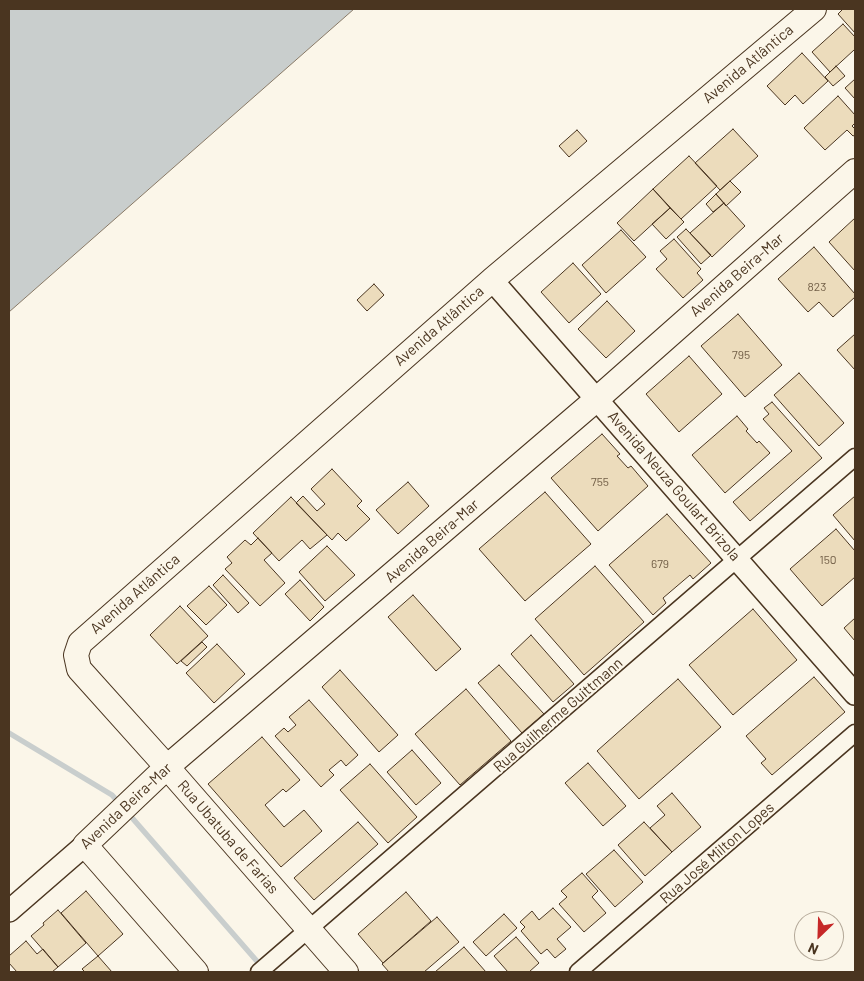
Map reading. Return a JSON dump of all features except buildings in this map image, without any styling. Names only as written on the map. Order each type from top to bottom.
[{"type":"main road","name":"Avenida Atlântica","points":[[76,655],[80,643],[492,280],[814,9]]},
{"type":"main road","name":"Avenida Beira-Mar","points":[[90,840],[160,774],[597,399],[855,171]]},
{"type":"main road","name":"Rua Ubatuba de Farias","points":[[76,655],[79,669],[160,774],[302,936],[346,972]]},
{"type":"main road","points":[[90,840],[196,972]]},
{"type":"street","name":"Avenida Neuza Goulart Brizola","points":[[492,280],[855,694]]},
{"type":"street","name":"Rua Guilherme Guittmann","points":[[259,972],[855,457]]},
{"type":"street","name":"Rua José Milton Lopes","points":[[578,972],[855,733]]},
{"type":"street","name":"Avenida Beira-Mar","points":[[9,911],[90,840]]},
{"type":"shaded area","points":[[9,9],[354,9],[9,312]]},
{"type":"waterway","points":[[9,733],[112,795],[121,805]]},
{"type":"waterway","points":[[127,812],[262,967]]}]
